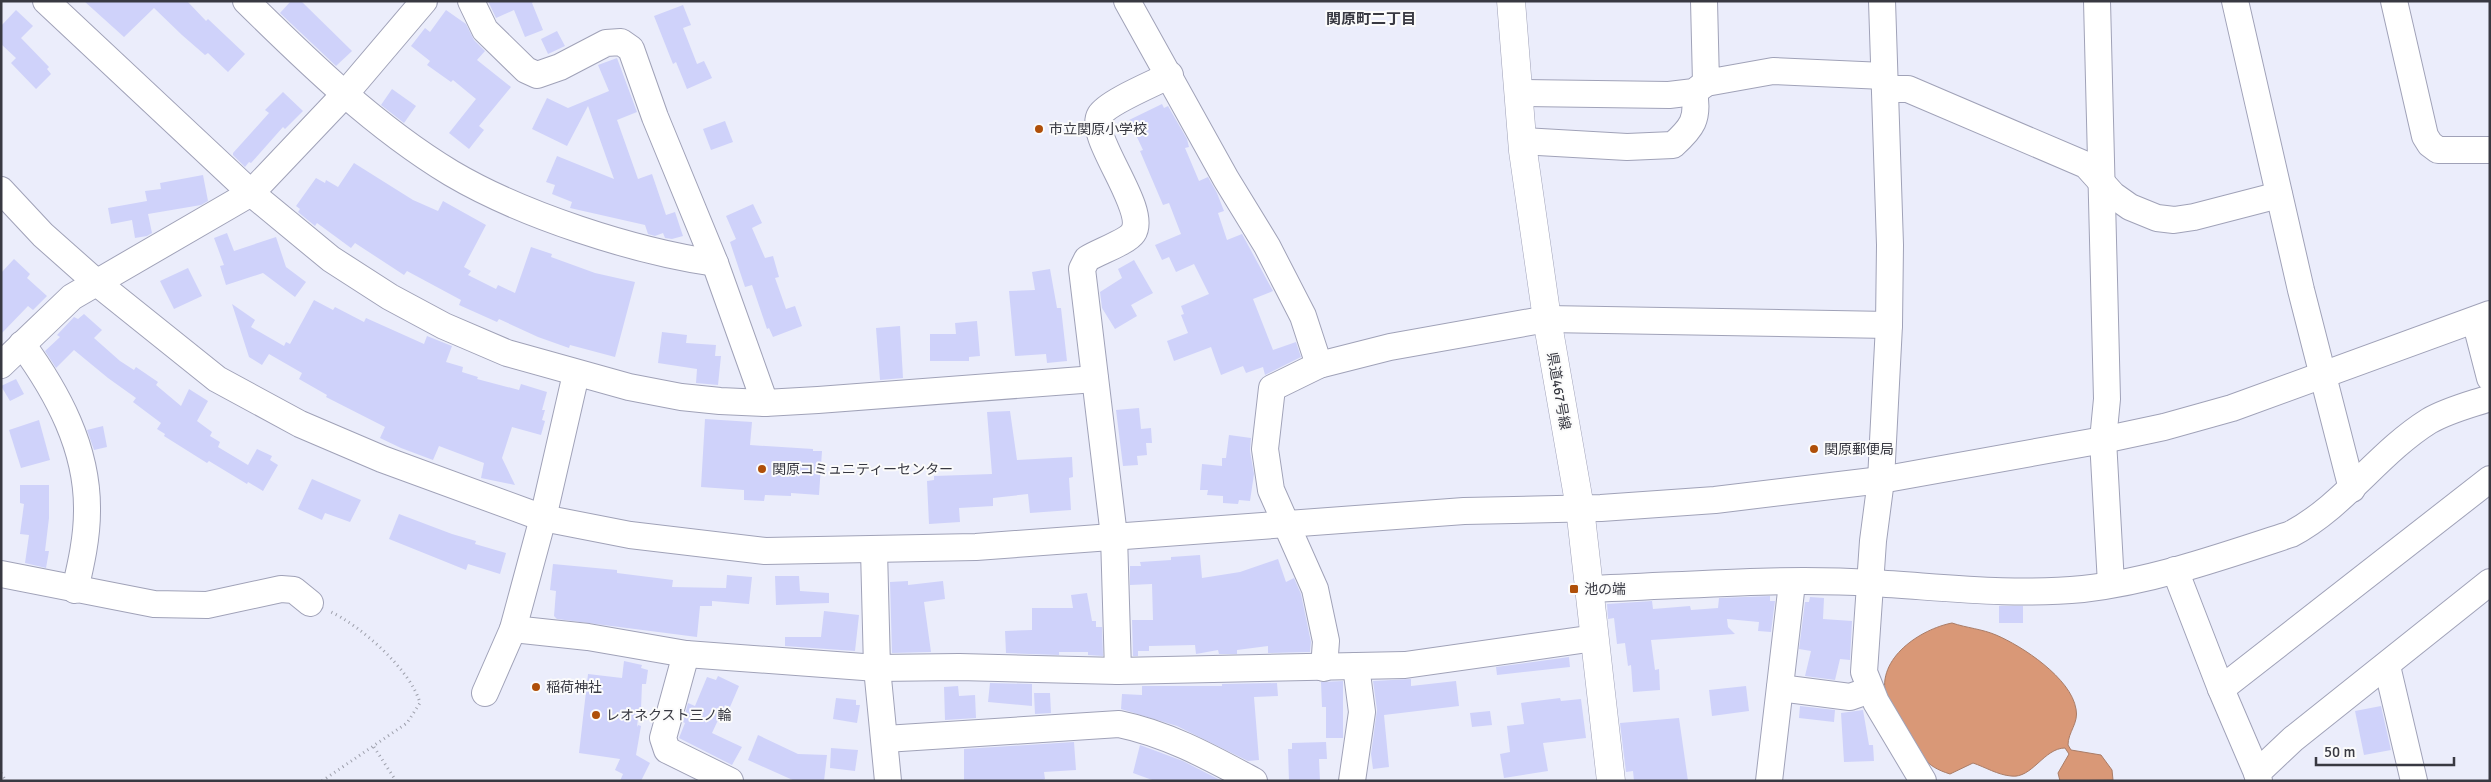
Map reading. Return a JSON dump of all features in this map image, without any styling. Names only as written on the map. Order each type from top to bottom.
[{"type":"main road","name":"県道467号線","points":[[1511,1],[1522,142],[1546,319],[1580,508],[1611,781]]},
{"type":"street","points":[[46,1],[250,193],[331,259],[390,297],[444,326],[498,350],[576,374],[681,397],[765,403],[1095,380]]},
{"type":"street","points":[[246,1],[345,94],[452,173],[511,202],[599,236],[686,259],[714,263]]},
{"type":"street","points":[[1,365],[60,306],[96,282],[250,193],[345,94],[424,1]]},
{"type":"street","points":[[471,1],[484,30],[526,70],[537,75],[560,67],[606,43],[621,42],[631,49],[655,117],[714,263],[765,403]]},
{"type":"street","points":[[1127,1],[1170,75],[1226,179],[1272,255],[1303,316],[1320,365]]},
{"type":"street","points":[[1522,142],[1627,147],[1673,145],[1691,129],[1697,107],[1700,88],[1704,1]]},
{"type":"street","points":[[1882,1],[1890,245],[1889,324],[1881,480],[1873,541],[1864,672],[1870,690],[1923,781]]},
{"type":"street","points":[[2096,1],[2107,399],[2103,440],[2111,584]]},
{"type":"street","points":[[2235,1],[2279,195],[2352,489]]},
{"type":"street","points":[[2394,1],[2425,136],[2430,144],[2438,150],[2490,150]]},
{"type":"street","points":[[1518,93],[1625,95],[1700,88],[1773,71],[1884,82],[1908,88],[2086,165],[2101,183],[2130,207],[2157,218],[2174,220],[2279,195]]},
{"type":"street","points":[[1118,671],[1114,536],[1082,269],[1087,259],[1127,239],[1134,231],[1135,219],[1098,125],[1100,116],[1108,107],[1170,75]]},
{"type":"street","points":[[1,190],[44,234],[96,282],[217,380],[300,424],[382,459],[542,518],[630,535],[765,551],[976,547],[1114,536],[1286,526],[1464,511],[1580,508],[1715,500],[1881,480],[2164,428],[2232,408],[2482,317],[2490,378]]},
{"type":"street","points":[[1324,668],[1326,641],[1315,589],[1271,490],[1265,449],[1272,388],[1320,365],[1390,347],[1546,319],[1889,324]]},
{"type":"street","points":[[22,344],[61,403],[76,442],[87,510],[84,551],[75,590]]},
{"type":"street","points":[[484,693],[513,629],[542,518],[576,374]]},
{"type":"street","points":[[1588,589],[1792,583],[1871,583],[2026,592],[2111,584],[2175,570],[2291,534],[2308,525],[2352,489],[2370,469],[2430,421],[2450,411],[2490,398]]},
{"type":"street","points":[[2221,688],[2490,480]]},
{"type":"street","points":[[874,550],[877,668],[888,781]]},
{"type":"street","points":[[2175,570],[2258,777],[2293,739],[2490,582]]},
{"type":"street","points":[[1,574],[154,604],[207,605],[274,589],[302,596]]},
{"type":"street","points":[[1769,781],[1792,583]]},
{"type":"street","points":[[513,629],[588,637],[686,654],[877,668],[959,667],[1118,671],[1405,665],[1595,638]]},
{"type":"street","points":[[686,654],[664,738],[667,750],[730,781]]},
{"type":"street","points":[[1352,781],[1362,712],[1356,666]]},
{"type":"street","points":[[2387,666],[2414,781]]},
{"type":"street","points":[[1780,688],[1850,697],[1870,690]]},
{"type":"street","points":[[885,739],[1119,724],[1144,729],[1178,743],[1254,781]]},
{"type":"path","points":[[302,596],[355,626],[403,672],[417,693],[420,703],[413,716],[374,747],[322,781]]},
{"type":"path","points":[[374,747],[396,781]]},
{"type":"path","points":[[1,773],[6,781]]},
{"type":"shaded area","points":[[1952,623],[1991,633],[2007,640],[2044,664],[2065,686],[2072,697],[2076,709],[2076,719],[2068,745],[2071,750],[2101,755],[2112,770],[2113,780],[2060,781],[2058,773],[2069,754],[2065,748],[2051,753],[2025,773],[2018,776],[2001,774],[1973,763],[1950,774],[1934,767],[1924,759],[1890,705],[1886,696],[1885,682],[1888,669],[1894,658],[1904,648],[1927,632]]},
{"type":"building","points":[[84,1],[187,1],[206,21],[208,19],[245,54],[228,72],[208,53],[205,55],[154,8],[124,37]]},
{"type":"building","points":[[291,1],[301,1],[352,51],[336,66],[280,13]]},
{"type":"building","points":[[488,1],[534,1],[532,3],[543,30],[525,37],[514,10],[496,18]]},
{"type":"building","points":[[683,5],[691,25],[683,28],[697,64],[704,61],[712,78],[687,89],[676,62],[673,64],[654,16]]},
{"type":"building","points":[[16,10],[33,26],[21,38],[49,67],[47,69],[51,74],[36,89],[11,63],[16,58],[1,44],[1,26]]},
{"type":"building","points":[[446,10],[466,24],[474,40],[485,51],[477,60],[511,87],[479,126],[484,130],[469,149],[449,133],[476,99],[453,80],[451,82],[427,65],[430,61],[411,46],[425,28],[430,32]]},
{"type":"building","points":[[557,31],[565,46],[548,54],[541,39]]},
{"type":"building","points":[[617,58],[637,112],[617,120],[638,179],[652,174],[666,215],[675,212],[683,236],[672,239],[665,238],[663,233],[655,236],[648,234],[645,225],[570,208],[572,202],[552,194],[555,185],[546,182],[557,156],[614,179],[588,106],[567,146],[532,129],[547,98],[568,108],[609,91],[598,65]]},
{"type":"building","points":[[392,89],[416,106],[404,123],[381,105]]},
{"type":"building","points":[[283,92],[303,111],[285,129],[283,127],[251,163],[249,162],[245,167],[233,153],[269,113],[265,110]]},
{"type":"building","points":[[1162,104],[1164,108],[1168,106],[1187,139],[1189,147],[1185,148],[1199,181],[1208,177],[1217,193],[1224,211],[1218,213],[1227,240],[1242,234],[1273,291],[1253,299],[1273,350],[1296,342],[1301,357],[1265,375],[1263,367],[1246,373],[1243,366],[1221,375],[1211,347],[1174,361],[1167,341],[1188,333],[1181,315],[1184,314],[1181,306],[1209,294],[1194,264],[1176,272],[1169,257],[1162,260],[1155,245],[1181,234],[1169,203],[1163,205],[1140,151],[1143,150],[1129,120]]},
{"type":"building","points":[[725,121],[733,142],[711,150],[703,129]]},
{"type":"building","points":[[354,163],[413,200],[438,211],[443,201],[486,225],[464,267],[471,271],[468,275],[496,289],[498,285],[515,293],[531,247],[552,254],[551,257],[595,273],[635,282],[615,357],[570,345],[569,348],[538,337],[499,319],[497,322],[459,305],[461,300],[407,271],[404,275],[355,243],[351,248],[317,223],[315,226],[298,212],[300,209],[296,206],[316,178],[325,183],[326,180],[338,187]]},
{"type":"building","points":[[203,175],[208,201],[201,205],[148,214],[152,233],[147,236],[135,238],[132,220],[111,224],[108,208],[147,201],[145,191],[161,189],[160,183]]},
{"type":"building","points":[[753,204],[762,223],[752,228],[765,258],[773,256],[779,277],[775,278],[786,309],[795,306],[802,326],[773,337],[769,328],[767,329],[752,285],[745,287],[730,242],[736,239],[726,216]]},
{"type":"building","points":[[227,233],[234,251],[276,237],[286,267],[306,282],[295,297],[263,273],[226,285],[220,266],[224,265],[214,238]]},
{"type":"building","points":[[14,259],[30,274],[27,278],[47,296],[33,310],[28,306],[1,334],[1,273]]},
{"type":"building","points":[[1134,260],[1153,293],[1131,305],[1137,316],[1115,329],[1102,308],[1100,292],[1122,278],[1118,269]]},
{"type":"building","points":[[188,268],[202,296],[174,309],[160,281]]},
{"type":"building","points":[[1050,269],[1057,308],[1061,308],[1067,361],[1047,363],[1046,354],[1015,356],[1009,291],[1035,290],[1032,272]]},
{"type":"building","points":[[314,300],[333,310],[335,307],[364,322],[366,318],[424,344],[427,336],[452,346],[446,362],[463,367],[462,372],[478,377],[477,379],[519,390],[521,384],[547,392],[542,410],[545,410],[542,420],[545,421],[541,435],[512,427],[502,458],[515,485],[481,478],[484,463],[439,446],[433,460],[380,438],[385,427],[326,397],[327,395],[299,379],[302,373],[269,354],[262,365],[249,357],[232,304],[255,320],[251,327],[284,346],[286,342],[290,344]]},
{"type":"building","points":[[84,314],[102,330],[94,338],[120,361],[134,370],[136,367],[158,382],[156,385],[181,406],[189,389],[208,401],[197,421],[212,432],[210,436],[220,442],[218,447],[248,465],[257,449],[272,456],[270,460],[278,465],[263,491],[248,482],[247,484],[209,461],[207,463],[164,436],[165,434],[157,429],[161,423],[133,402],[136,398],[74,350],[56,368],[45,351],[60,337],[57,335],[74,317],[78,319]]},
{"type":"building","points":[[977,321],[980,356],[969,357],[969,361],[930,361],[930,334],[956,334],[955,323]]},
{"type":"building","points":[[900,326],[903,378],[880,380],[876,328]]},
{"type":"building","points":[[662,332],[687,335],[686,343],[716,345],[715,356],[721,356],[718,385],[696,383],[697,369],[658,363]]},
{"type":"building","points":[[16,379],[24,394],[10,401],[1,386]]},
{"type":"building","points":[[1139,408],[1141,429],[1151,428],[1152,443],[1146,443],[1147,455],[1137,456],[1138,465],[1123,466],[1116,410]]},
{"type":"building","points":[[1010,411],[1017,460],[1072,457],[1073,477],[1069,478],[1071,510],[1030,513],[1028,494],[993,498],[993,506],[959,508],[960,522],[929,524],[927,481],[934,480],[934,476],[992,474],[987,412]]},
{"type":"building","name":"関原コミュニティーセンター","points":[[705,419],[752,422],[750,445],[822,451],[819,495],[791,493],[791,496],[765,495],[764,501],[744,500],[744,490],[701,487]]},
{"type":"building","points":[[39,420],[50,460],[21,468],[9,430]]},
{"type":"building","points":[[103,426],[107,447],[94,450],[87,430]]},
{"type":"building","points":[[1229,435],[1251,438],[1250,451],[1254,474],[1250,501],[1239,500],[1238,504],[1223,503],[1223,496],[1207,495],[1208,490],[1200,490],[1202,464],[1222,466],[1222,458],[1226,458]]},
{"type":"building","points":[[312,479],[361,500],[350,522],[325,513],[322,520],[298,509]]},
{"type":"building","points":[[20,485],[49,485],[49,518],[45,551],[49,551],[46,568],[25,563],[29,535],[20,534],[24,504],[20,503]]},
{"type":"building","points":[[399,514],[476,541],[475,544],[506,553],[500,574],[468,564],[466,570],[389,539]]},
{"type":"building","points":[[1200,555],[1202,578],[1240,572],[1278,559],[1286,582],[1294,578],[1301,594],[1311,642],[1310,652],[1268,653],[1268,646],[1237,650],[1237,654],[1219,654],[1218,650],[1196,654],[1195,645],[1149,646],[1149,651],[1138,651],[1138,656],[1133,656],[1132,620],[1153,620],[1152,584],[1130,585],[1130,566],[1141,566],[1140,562],[1171,560],[1171,557]]},
{"type":"building","points":[[553,564],[617,570],[617,573],[673,580],[672,587],[726,588],[727,575],[752,577],[749,604],[712,601],[712,606],[700,606],[697,637],[557,619],[554,616],[556,591],[550,590]]},
{"type":"building","points":[[775,576],[799,576],[800,591],[829,593],[829,603],[776,605]]},
{"type":"building","points":[[908,581],[908,585],[943,581],[945,599],[924,602],[931,652],[892,653],[890,582]]},
{"type":"building","points":[[1087,593],[1092,621],[1096,621],[1096,627],[1102,627],[1103,656],[1088,655],[1088,652],[1059,652],[1059,655],[1006,653],[1005,631],[1032,630],[1032,608],[1073,608],[1071,595]]},
{"type":"building","points":[[1770,596],[1770,601],[1775,601],[1771,632],[1758,631],[1759,622],[1727,619],[1728,627],[1735,634],[1651,640],[1655,670],[1659,669],[1660,690],[1633,692],[1631,665],[1628,666],[1625,643],[1617,644],[1614,618],[1608,619],[1607,604],[1652,601],[1653,609],[1690,606],[1691,610],[1718,608],[1719,598]]},
{"type":"building","points":[[1810,597],[1824,598],[1823,619],[1852,621],[1850,660],[1840,659],[1835,680],[1805,676],[1811,651],[1799,649],[1805,602],[1809,602]]},
{"type":"building","points":[[1999,606],[2023,606],[2023,623],[1999,623]]},
{"type":"building","points":[[824,611],[859,615],[855,651],[785,646],[785,637],[821,637]]},
{"type":"building","points":[[1569,657],[1570,667],[1497,675],[1496,667]]},
{"type":"building","points":[[624,661],[642,665],[641,668],[648,670],[646,684],[642,684],[641,709],[639,709],[637,727],[638,725],[641,726],[636,755],[650,763],[641,781],[620,781],[623,774],[615,770],[620,759],[579,753],[588,674],[622,678]]},
{"type":"building","points":[[718,676],[739,686],[730,707],[725,705],[712,733],[742,747],[732,765],[679,738],[685,723],[683,722],[688,703],[695,706],[707,677],[716,680]]},
{"type":"building","points":[[1411,679],[1411,686],[1456,681],[1459,706],[1384,715],[1389,767],[1373,769],[1371,754],[1377,710],[1373,681]]},
{"type":"building","points":[[1343,681],[1343,738],[1326,738],[1326,707],[1322,707],[1321,682]]},
{"type":"building","points":[[990,683],[1032,684],[1032,706],[988,702]]},
{"type":"building","points":[[1277,683],[1278,696],[1254,697],[1259,760],[1248,761],[1177,726],[1121,709],[1122,694],[1142,695],[1142,686],[1222,686],[1222,684]]},
{"type":"building","points":[[958,686],[959,696],[975,695],[976,718],[945,720],[944,687]]},
{"type":"building","points":[[1746,686],[1749,711],[1712,716],[1709,690]]},
{"type":"building","points":[[1034,693],[1050,693],[1051,713],[1035,714]]},
{"type":"building","points":[[836,698],[856,700],[856,705],[860,705],[857,723],[833,719]]},
{"type":"building","points":[[1560,698],[1561,701],[1581,699],[1586,738],[1543,743],[1548,771],[1504,778],[1500,754],[1510,752],[1507,726],[1524,724],[1521,703]]},
{"type":"building","points":[[1800,706],[1835,710],[1834,722],[1799,718]]},
{"type":"building","points":[[2381,706],[2391,750],[2364,755],[2355,711]]},
{"type":"building","points":[[1863,710],[1869,745],[1873,745],[1874,761],[1844,762],[1841,713]]},
{"type":"building","points":[[1490,711],[1492,725],[1472,727],[1470,713]]},
{"type":"building","points":[[1679,718],[1688,781],[1634,781],[1633,771],[1626,772],[1620,723]]},
{"type":"building","points":[[758,735],[798,754],[827,755],[824,781],[795,781],[748,760]]},
{"type":"building","points":[[1074,742],[1076,770],[1044,772],[1045,779],[1041,781],[964,781],[964,749]]},
{"type":"building","points":[[1326,742],[1327,759],[1319,759],[1320,781],[1289,781],[1288,749],[1292,749],[1292,743]]},
{"type":"building","points":[[1140,745],[1183,761],[1222,781],[1155,781],[1133,773]]},
{"type":"building","points":[[831,748],[858,750],[855,771],[830,768]]},
{"type":"place","name":"市立関原小学校","points":[[1039,129]]},
{"type":"place","name":"関原郵便局","points":[[1814,449]]},
{"type":"place","name":"関原コミュニティーセンター","points":[[762,469]]},
{"type":"place","name":"池の端","points":[[1574,589]]},
{"type":"place","name":"稲荷神社","points":[[536,687]]},
{"type":"place","name":"レオネクスト三ノ輪","points":[[596,715]]},
{"type":"district","name":"関原町二丁目","points":[[1371,19]]}]
